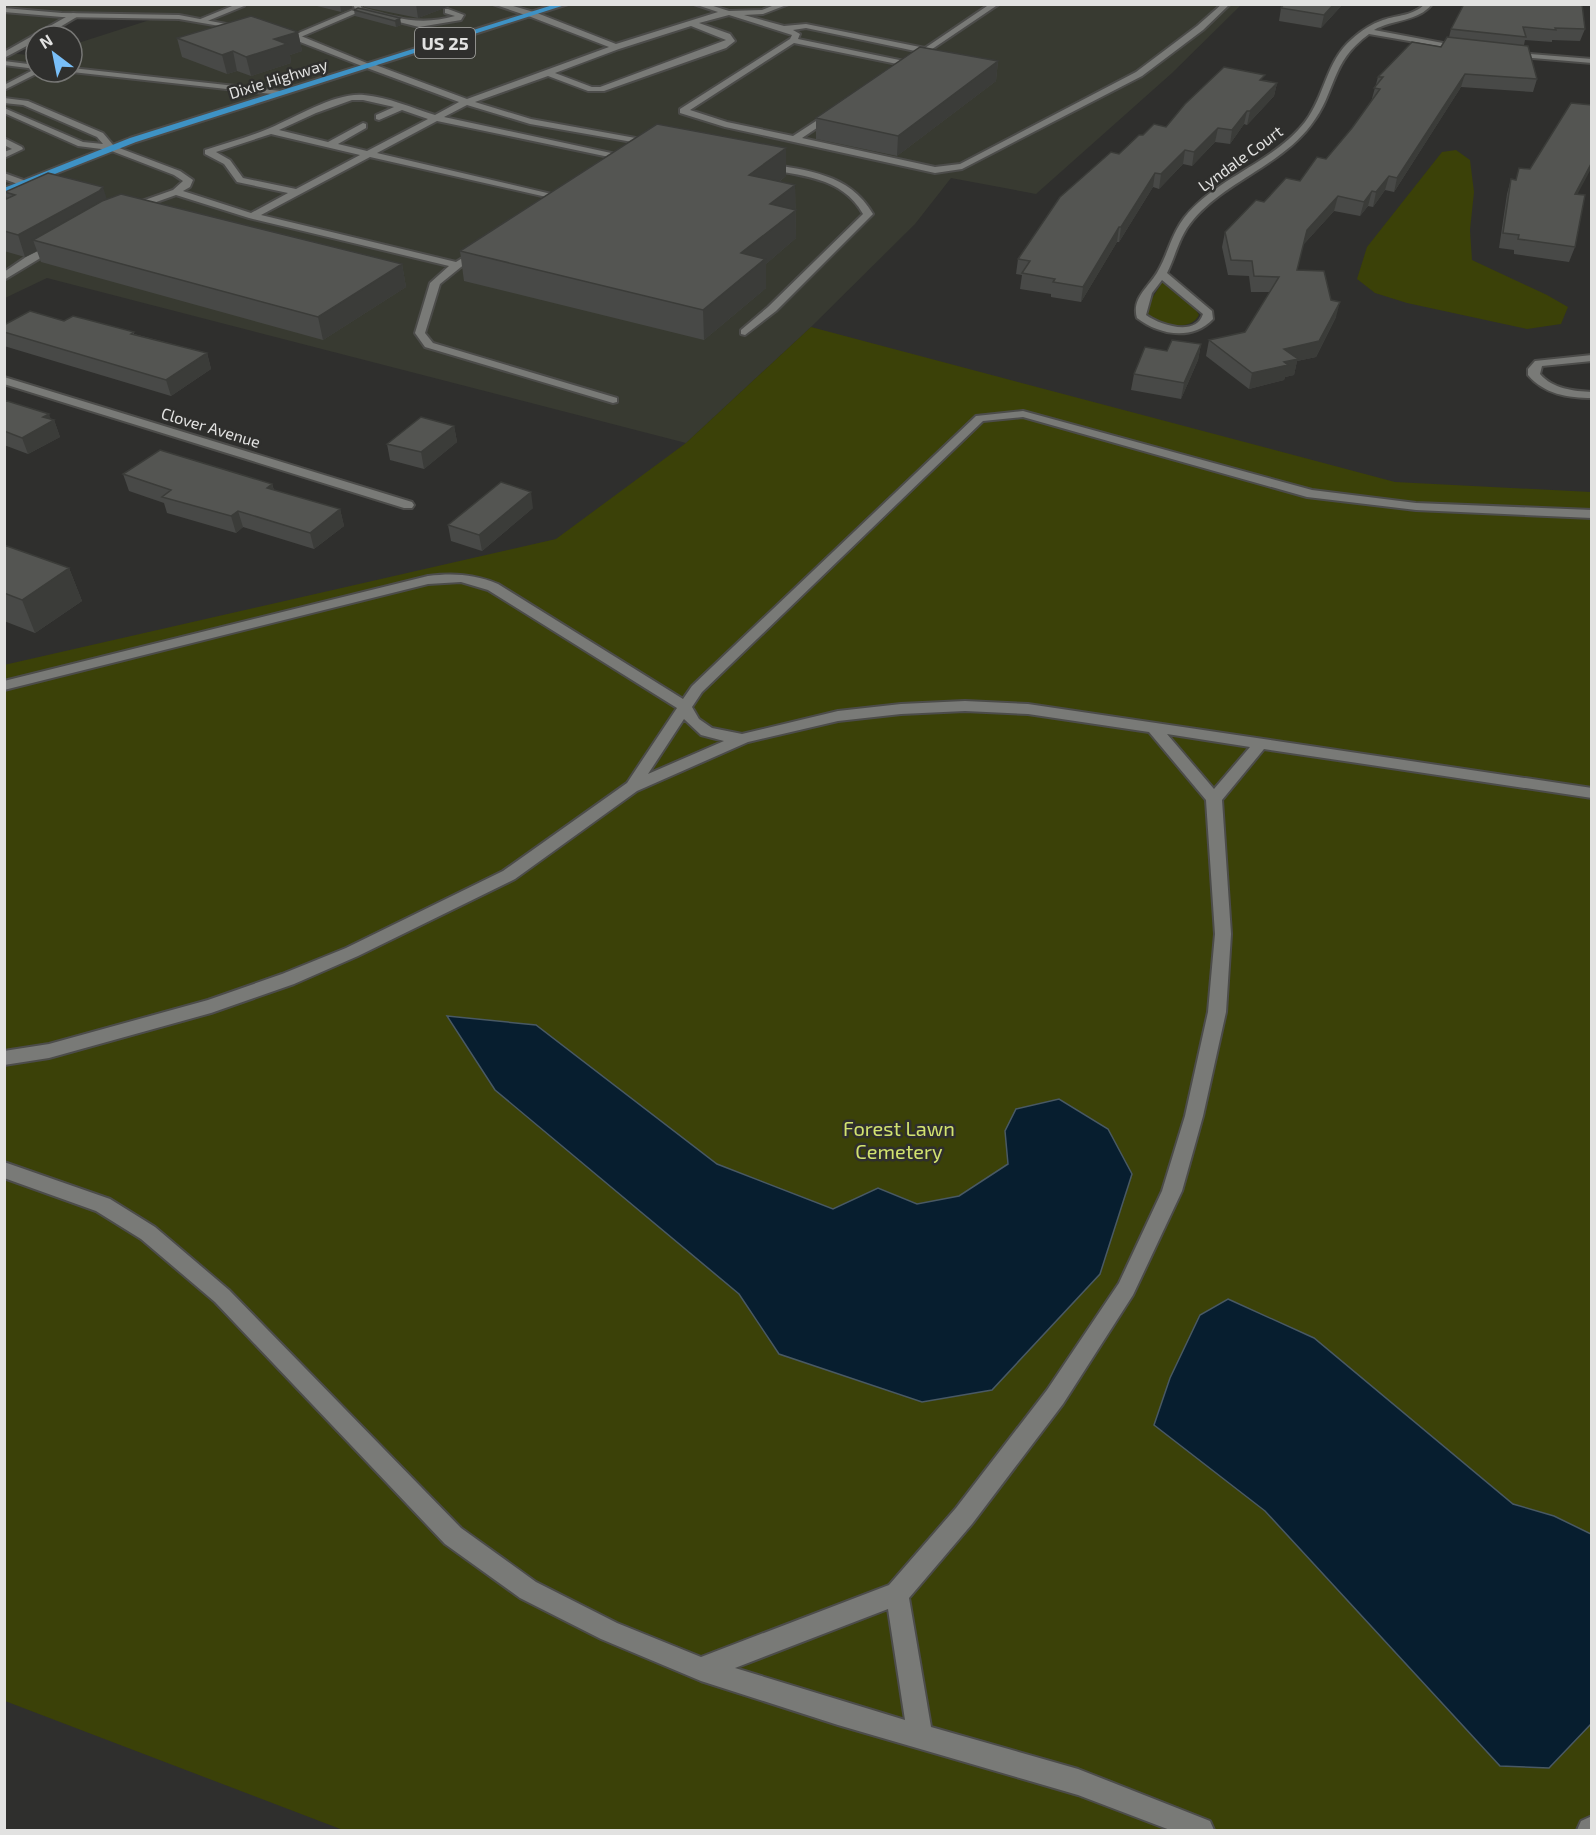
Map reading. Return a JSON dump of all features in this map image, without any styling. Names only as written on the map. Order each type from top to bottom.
[{"type":"main road","name":"Dixie Highway","points":[[4,191],[111,148],[565,4]]},
{"type":"street","points":[[496,4],[534,15],[615,47]]},
{"type":"street","points":[[697,4],[783,28],[796,34],[793,40],[682,111],[725,124],[935,170],[962,166],[1139,74],[1200,28],[1227,4]]},
{"type":"street","points":[[252,216],[466,102],[597,56],[615,47],[724,13],[763,12],[786,4]]},
{"type":"street","points":[[893,73],[996,4]]},
{"type":"street","name":"Lyndale Court","points":[[1388,21],[1388,17],[1422,4]]},
{"type":"street","name":"Lyndale Court","points":[[1162,274],[1208,313],[1209,317],[1206,322],[1190,329],[1167,329],[1148,322],[1141,316],[1142,304],[1149,288],[1162,274],[1175,238],[1190,217],[1224,186],[1289,144],[1308,124],[1321,106],[1336,61],[1350,44],[1388,21],[1400,20],[1424,11],[1429,4]]},
{"type":"street","points":[[202,20],[240,6]]},
{"type":"street","points":[[293,37],[357,7],[418,26],[442,23],[458,18],[460,15],[448,11]]},
{"type":"street","points":[[4,10],[76,15],[179,17],[245,28],[255,27]]},
{"type":"street","points":[[60,24],[76,15]]},
{"type":"street","points":[[547,73],[591,89],[601,89],[723,46],[731,41],[727,36],[690,24]]},
{"type":"street","points":[[783,28],[806,26],[927,51]]},
{"type":"street","points":[[672,29],[685,33]]},
{"type":"street","points":[[273,32],[293,37],[466,102],[519,118],[654,145],[610,168]]},
{"type":"street","points":[[1367,32],[1476,51]]},
{"type":"street","points":[[793,40],[907,64]]},
{"type":"street","points":[[706,41],[723,46]]},
{"type":"street","points":[[4,56],[24,45]]},
{"type":"street","points":[[1497,53],[1592,61]]},
{"type":"street","points":[[4,63],[24,66]]},
{"type":"street","points":[[84,71],[281,93]]},
{"type":"street","points":[[4,88],[24,78]]},
{"type":"street","points":[[296,192],[240,180],[227,162],[208,152],[272,130],[313,111],[351,98],[383,101],[435,118],[625,159]]},
{"type":"street","points":[[4,100],[34,107],[100,135],[111,148]]},
{"type":"street","points":[[8,113],[34,107]]},
{"type":"street","points":[[379,117],[400,107]]},
{"type":"street","points":[[795,139],[842,107]]},
{"type":"street","points":[[8,113],[24,117],[81,144],[111,148],[177,173],[188,180],[188,185],[176,192],[140,203],[120,213]]},
{"type":"street","points":[[4,122],[24,117]]},
{"type":"street","points":[[331,144],[363,126]]},
{"type":"street","points":[[272,130],[565,197],[551,206]]},
{"type":"street","points":[[4,141],[18,149],[4,155]]},
{"type":"street","points":[[745,332],[772,309],[868,214],[863,201],[851,190],[834,182],[754,164]]},
{"type":"street","points":[[4,176],[23,183]]},
{"type":"street","points":[[176,192],[252,216],[457,265]]},
{"type":"street","points":[[5,276],[30,259],[70,238]]},
{"type":"street","points":[[487,246],[457,265],[435,283],[420,333],[429,345],[613,400]]},
{"type":"street","points":[[1592,358],[1539,363],[1534,369],[1534,375],[1540,383],[1551,388],[1576,395],[1592,395]]},
{"type":"street","name":"Clover Avenue","points":[[4,380],[408,505]]},
{"type":"street","points":[[632,787],[697,689],[980,418],[1023,414],[1311,494],[1353,501],[1413,507],[1592,514]]},
{"type":"street","points":[[4,686],[428,580],[454,576],[478,580],[493,587],[684,706],[690,720],[704,731],[721,737],[744,738]]},
{"type":"street","points":[[4,1058],[49,1051],[211,1006],[288,979],[352,952],[509,875],[632,787],[744,738],[838,716],[901,708],[965,706],[1028,710],[1592,793]]},
{"type":"street","points":[[701,1669],[897,1593],[964,1516],[1055,1396],[1126,1289],[1172,1191],[1194,1116],[1217,1012],[1223,934],[1214,799],[1154,728]]},
{"type":"street","points":[[1214,799],[1260,744]]},
{"type":"street","points":[[4,1170],[103,1204],[148,1233],[222,1296],[453,1536],[528,1590],[609,1631],[701,1669],[1078,1782],[1201,1830]]},
{"type":"street","points":[[897,1593],[920,1736]]},
{"type":"shaded area","points":[[5,5],[1241,5],[1172,73],[1036,194],[951,178],[915,224],[811,327],[686,443],[47,278],[5,298]]},
{"type":"green space","points":[[1456,150],[1470,160],[1474,192],[1470,230],[1472,260],[1568,307],[1561,324],[1527,329],[1407,303],[1375,293],[1357,279],[1367,247],[1442,152]]},
{"type":"green space","points":[[1163,281],[1196,310],[1199,315],[1195,321],[1189,324],[1174,325],[1147,313],[1146,308]]},
{"type":"green space","name":"Forest Lawn Cemetery","points":[[811,327],[1395,482],[1591,492],[1591,1830],[343,1830],[5,1701],[4,665],[556,539],[686,443]]},
{"type":"water","points":[[447,1016],[536,1025],[717,1164],[833,1209],[878,1188],[917,1204],[959,1196],[1008,1164],[1005,1131],[1016,1109],[1059,1099],[1108,1129],[1132,1174],[1100,1274],[992,1390],[922,1402],[779,1354],[739,1294],[495,1090]]},
{"type":"water","points":[[1228,1299],[1314,1338],[1513,1504],[1554,1516],[1591,1534],[1591,1724],[1549,1768],[1500,1766],[1265,1511],[1154,1425],[1170,1378],[1200,1315]]},
{"type":"building","points":[[1284,4],[1334,4],[1324,15],[1281,8]]},
{"type":"building","points":[[1464,4],[1582,4],[1585,29],[1555,28],[1556,30],[1523,27],[1526,37],[1451,29]]},
{"type":"building","points":[[358,8],[400,18],[395,21],[354,10]]},
{"type":"building","points":[[251,16],[298,32],[274,39],[287,44],[246,57],[233,51],[222,55],[177,38]]},
{"type":"building","points":[[1447,37],[1528,46],[1537,79],[1465,74],[1397,178],[1389,176],[1376,192],[1372,191],[1364,202],[1338,196],[1307,230],[1297,270],[1324,271],[1331,300],[1340,302],[1319,341],[1284,349],[1298,359],[1284,362],[1288,365],[1252,373],[1209,340],[1245,332],[1279,277],[1254,276],[1252,261],[1231,260],[1225,232],[1256,200],[1264,202],[1286,178],[1300,181],[1317,157],[1326,159],[1380,89],[1374,88],[1383,77],[1378,77],[1412,42],[1441,47]]},
{"type":"building","points":[[920,47],[998,61],[898,136],[816,118]]},
{"type":"building","points":[[1224,67],[1265,75],[1260,80],[1277,83],[1250,111],[1247,111],[1232,130],[1218,128],[1194,152],[1185,150],[1161,174],[1155,173],[1083,287],[1053,282],[1055,279],[1022,273],[1030,261],[1018,259],[1060,197],[1111,152],[1119,154],[1154,124],[1166,127],[1185,104]]},
{"type":"building","points":[[1571,103],[1592,105],[1592,162],[1575,194],[1585,195],[1575,247],[1518,239],[1519,235],[1503,233],[1511,179],[1516,180],[1519,168],[1530,169]]},
{"type":"building","points":[[657,124],[786,148],[749,175],[795,185],[770,204],[796,210],[741,253],[765,259],[703,310],[460,251]]},
{"type":"building","points":[[48,173],[103,187],[101,189],[103,189],[18,235],[4,231],[4,200],[15,195],[5,192]]},
{"type":"building","points":[[121,194],[402,264],[318,317],[33,240],[102,201]]},
{"type":"building","points":[[30,311],[64,321],[73,316],[134,332],[131,334],[207,353],[166,380],[4,332],[4,325]]},
{"type":"building","points":[[1172,340],[1201,344],[1184,383],[1134,374],[1145,347],[1167,351]]},
{"type":"building","points":[[4,400],[49,414],[43,417],[54,420],[22,438],[4,431]]},
{"type":"building","points":[[421,417],[454,426],[421,452],[387,444]]},
{"type":"building","points":[[160,450],[272,484],[267,488],[340,509],[310,533],[238,511],[231,516],[162,497],[171,490],[123,474]]},
{"type":"building","points":[[501,482],[531,492],[479,535],[448,525]]},
{"type":"building","points":[[4,545],[69,568],[22,600],[4,593]]}]
